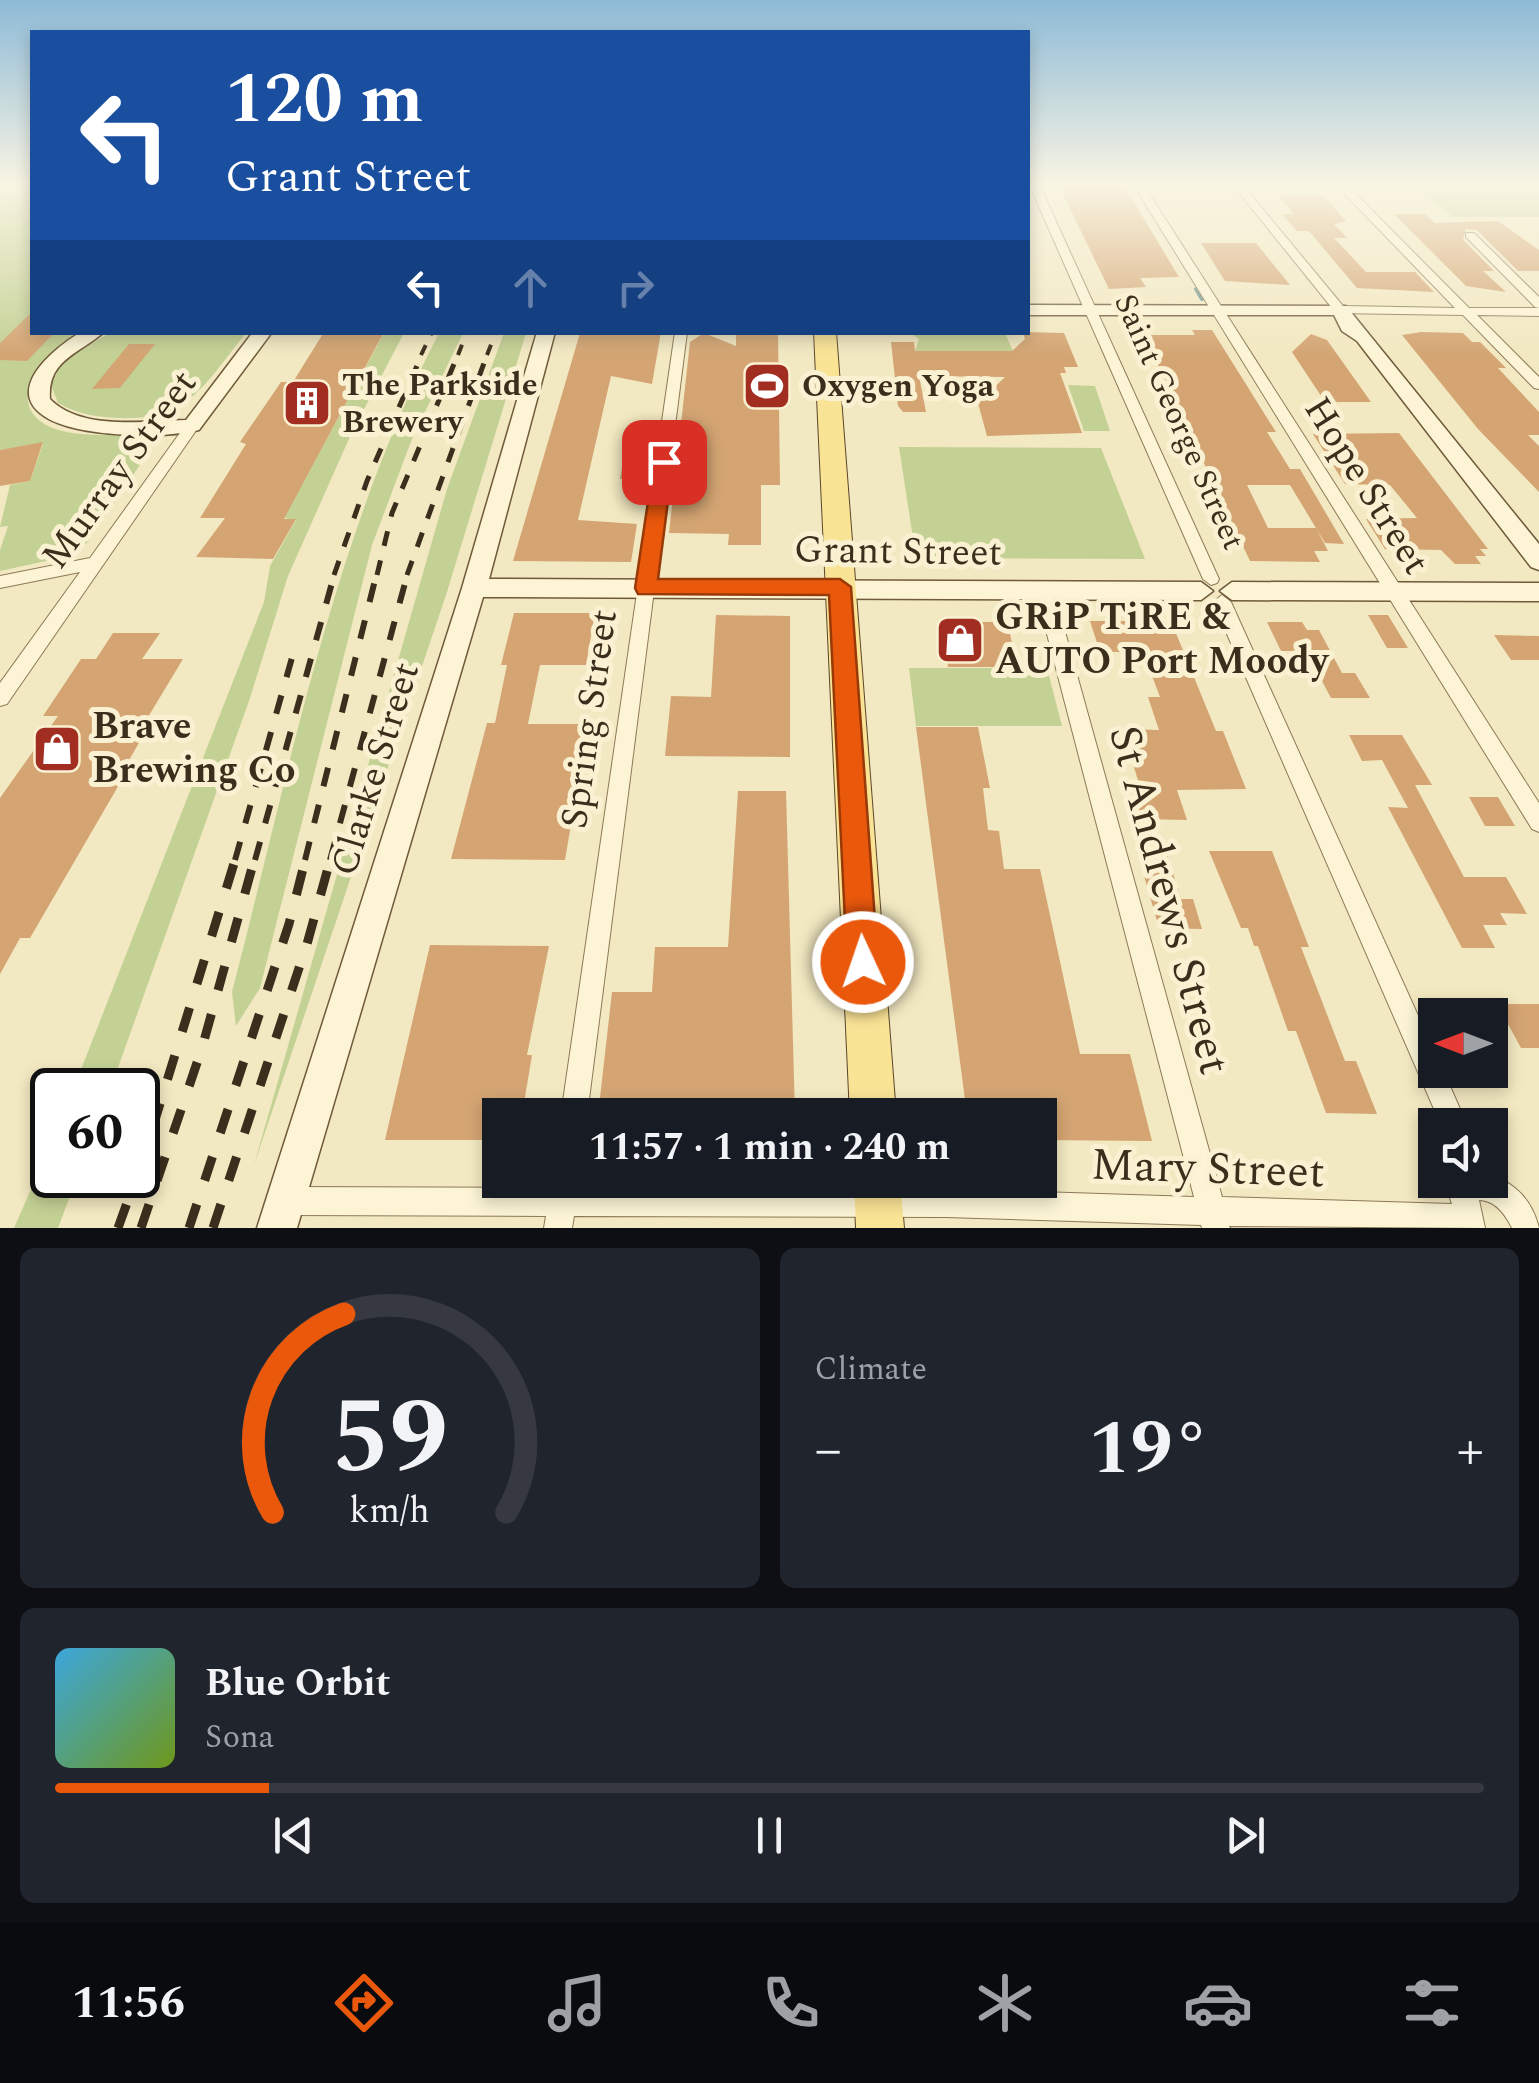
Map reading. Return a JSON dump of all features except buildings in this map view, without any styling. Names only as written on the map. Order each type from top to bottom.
[{"type":"main road","points":[[826,335],[871,1098]]},
{"type":"street","name":"Saint George Street","points":[[1060,241],[1446,1108]]},
{"type":"street","name":"Hope Street","points":[[1173,241],[1539,822]]},
{"type":"street","points":[[1283,241],[1539,561]]},
{"type":"street","points":[[1396,241],[1539,385]]},
{"type":"street","points":[[1476,241],[1539,304]]},
{"type":"street","points":[[1030,310],[1539,312]]},
{"type":"street","points":[[90,335],[62,353],[40,378],[39,399],[46,410],[82,424],[192,426]]},
{"type":"street","name":"Murray Street","points":[[0,698],[261,335]]},
{"type":"street","name":"Clarke Street","points":[[282,1215],[474,588],[545,335]]},
{"type":"street","name":"Spring Street","points":[[576,1098],[682,335]]},
{"type":"street","points":[[0,582],[96,562]]},
{"type":"street","name":"Grant Street","points":[[474,588],[1539,592]]},
{"type":"street","name":"St Andrews Street","points":[[1045,592],[1214,1221]]},
{"type":"street","points":[[1467,1198],[1470,1223]]},
{"type":"street","points":[[1507,1198],[1530,1222]]},
{"type":"street","name":"Mary Street","points":[[282,1215],[562,1204],[878,1203],[1214,1221],[1470,1223]]},
{"type":"green space","points":[[0,241],[30,241],[30,335],[77,335],[57,350],[36,375],[29,388],[28,402],[33,414],[46,425],[70,433],[148,435],[156,441],[88,542],[69,556],[0,571],[0,550],[8,526],[0,527],[10,485],[30,481],[43,444],[0,450]]},
{"type":"green space","points":[[106,335],[244,335],[194,395],[163,413],[142,417],[102,417],[58,403],[51,385],[61,365]]},
{"type":"green space","points":[[383,335],[403,335],[352,432],[288,576],[249,701],[118,1068],[82,1068],[264,602],[270,566],[296,520],[284,518]]},
{"type":"green space","points":[[438,335],[462,335],[412,439],[372,545],[260,988],[236,1026],[232,992],[295,740],[342,573],[402,411]]},
{"type":"green space","points":[[503,335],[525,335],[447,592],[254,1165],[447,489]]},
{"type":"green space","points":[[914,335],[1006,335],[1013,351],[915,351],[919,339]]},
{"type":"green space","points":[[1068,385],[1095,386],[1110,431],[1084,431]]},
{"type":"green space","points":[[899,447],[1101,448],[1145,559],[916,558]]},
{"type":"green space","points":[[909,668],[1047,668],[1062,726],[916,726]]},
{"type":"green space","points":[[30,1191],[30,1198],[69,1198],[58,1228],[14,1228]]},
{"type":"waterway","points":[[1196,289],[1202,299]]},
{"type":"railway","points":[[421,355],[431,335]]},
{"type":"railway","points":[[458,355],[466,335]]},
{"type":"railway","points":[[487,355],[495,335]]},
{"type":"railway","points":[[335,573],[367,481],[423,352]]},
{"type":"railway","points":[[377,575],[392,513],[459,352]]},
{"type":"railway","points":[[408,573],[488,352]]},
{"type":"railway","points":[[305,860],[377,572]]},
{"type":"railway","points":[[255,860],[335,573]]},
{"type":"railway","points":[[330,860],[408,573]]},
{"type":"railway","points":[[235,860],[295,647]]},
{"type":"railway","points":[[160,1104],[236,857]]},
{"type":"railway","points":[[141,1228],[202,1048],[255,857]]},
{"type":"railway","points":[[189,1228],[289,924],[306,857]]},
{"type":"railway","points":[[213,1228],[307,944],[331,857]]},
{"type":"railway","points":[[118,1228],[129,1198]]},
{"type":"place","name":"Oxygen Yoga","points":[[767,386]]},
{"type":"place","name":"The Parkside Brewery","points":[[307,403]]},
{"type":"place","name":"GRiP TiRE & AUTO Port Moody","points":[[960,640]]},
{"type":"place","name":"Brave Brewing Co","points":[[57,749]]},
{"type":"route","points":[[664,462],[646,588],[840,587],[863,962]]}]
